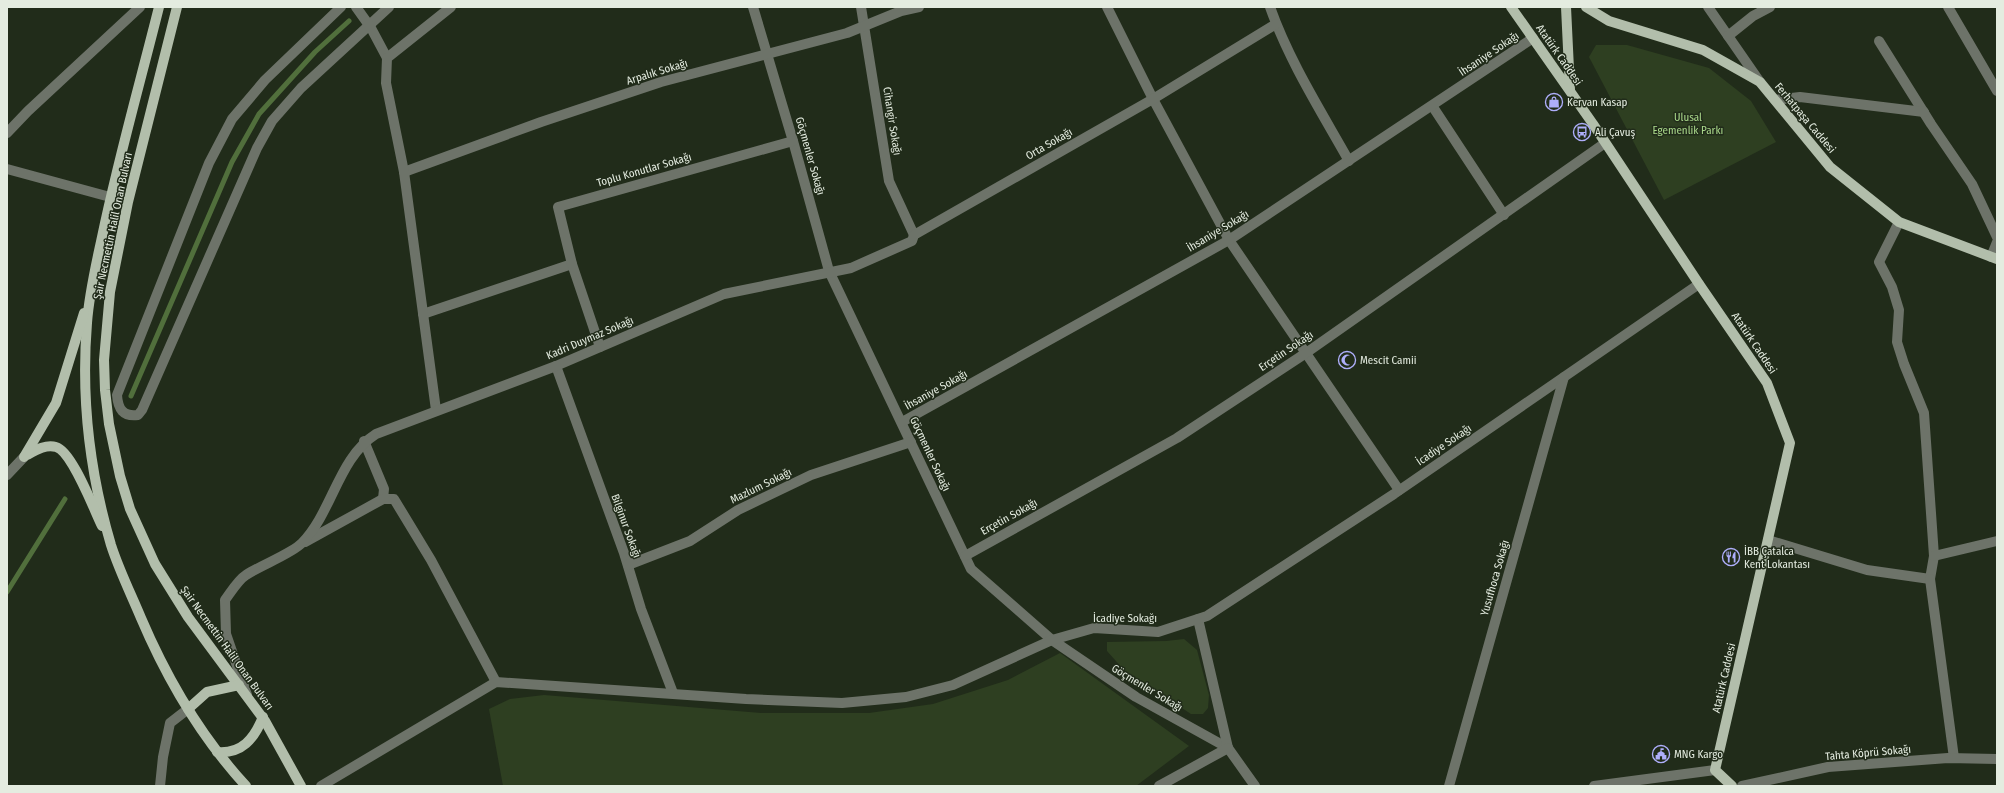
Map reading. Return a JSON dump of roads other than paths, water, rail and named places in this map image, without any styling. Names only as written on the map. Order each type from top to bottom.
[{"type":"main road","name":"Şair Necmettin Halil Onan Bulvarı","points":[[159,7],[110,198],[92,288],[87,322],[86,355],[88,425],[95,473],[111,546],[151,643],[200,730],[246,786]]},
{"type":"main road","name":"Şair Necmettin Halil Onan Bulvarı","points":[[177,7],[128,202],[115,262],[106,326],[105,390],[120,476],[130,509],[142,536],[172,593],[225,668],[263,718],[301,786]]},
{"type":"main road","name":"Atatürk Caddesi","points":[[1511,7],[1570,90],[1767,383],[1790,443],[1715,770]]},
{"type":"main road","points":[[1566,7],[1570,90]]},
{"type":"main road","name":"Ferhatpaşa Caddesi","points":[[1586,7],[1609,20],[1703,50],[1760,82],[1830,167],[1899,222],[1994,258]]},
{"type":"main road","points":[[24,457],[56,403],[92,288]]},
{"type":"main road","points":[[24,457],[37,449],[46,447],[56,447],[64,452],[72,462],[111,546]]},
{"type":"main road","points":[[188,709],[208,692],[239,685]]},
{"type":"main road","points":[[217,752],[227,753],[249,742],[256,733],[263,718]]},
{"type":"main road","points":[[1715,770],[1732,786]]},
{"type":"street","points":[[7,133],[28,111],[140,7]]},
{"type":"street","points":[[341,7],[265,80],[232,119],[209,163],[117,395],[118,406],[123,413],[131,416],[138,415],[142,410],[257,148],[272,121],[301,88],[389,7]]},
{"type":"street","points":[[356,7],[369,25],[388,58],[386,83],[404,172],[436,410]]},
{"type":"street","points":[[388,58],[451,7]]},
{"type":"street","name":"Göçmenler Sokağı","points":[[753,7],[793,141],[829,271],[971,569],[1052,640],[1136,697],[1228,748],[1255,786]]},
{"type":"street","name":"Cihangir Sokağı","points":[[861,7],[889,181],[914,235]]},
{"type":"street","name":"Arpalık Sokağı","points":[[404,172],[541,122],[661,82],[835,36],[901,11],[919,7]]},
{"type":"street","points":[[1107,7],[1153,99],[1230,240],[1400,490]]},
{"type":"street","points":[[1270,7],[1276,24],[1301,76],[1349,161]]},
{"type":"street","points":[[1708,7],[1760,82]]},
{"type":"street","points":[[1728,36],[1752,16],[1770,7]]},
{"type":"street","points":[[1948,7],[1997,91]]},
{"type":"street","name":"Orta Sokağı","points":[[829,271],[851,268],[912,241],[914,235],[1153,99],[1276,24]]},
{"type":"street","name":"İhsaniye Sokağı","points":[[902,422],[1230,240],[1433,107],[1533,38]]},
{"type":"street","points":[[1879,41],[1972,184],[1997,237]]},
{"type":"street","points":[[1775,100],[1800,97],[1924,112]]},
{"type":"street","points":[[1433,107],[1504,215]]},
{"type":"street","name":"Toplu Konutlar Sokağı","points":[[600,347],[572,264],[558,207],[793,141]]},
{"type":"street","name":"Erçetin Sokağı","points":[[965,556],[1177,438],[1306,353],[1605,143]]},
{"type":"street","points":[[7,169],[110,198]]},
{"type":"street","points":[[1899,222],[1878,262],[1892,288],[1899,310],[1898,342],[1904,364],[1924,412],[1934,556],[1930,579],[1954,758]]},
{"type":"street","points":[[1994,258],[1997,242]]},
{"type":"street","points":[[423,314],[572,264]]},
{"type":"street","name":"Kadri Duymaz Sokağı","points":[[301,544],[323,514],[347,466],[364,441],[376,434],[436,410],[556,366],[724,294],[829,271]]},
{"type":"street","name":"İcadiye Sokağı","points":[[496,682],[746,699],[842,703],[906,697],[953,685],[1052,640],[1094,628],[1158,632],[1198,619],[1207,616],[1400,490],[1699,284]]},
{"type":"street","name":"Bilginur Sokağı","points":[[556,366],[628,565],[641,609],[673,693]]},
{"type":"street","name":"Yusufhoca Sokağı","points":[[1449,786],[1564,377]]},
{"type":"street","points":[[321,786],[496,682],[431,560],[394,499],[383,499],[384,489],[364,441]]},
{"type":"street","name":"Mazlum Sokağı","points":[[628,565],[690,541],[738,510],[811,475],[911,442]]},
{"type":"street","points":[[7,476],[24,457]]},
{"type":"street","name":"Kadri Duymaz Sokağı","points":[[247,695],[226,634],[225,600],[245,575],[383,499]]},
{"type":"street","points":[[1768,540],[1867,570],[1930,579]]},
{"type":"street","points":[[1934,556],[1997,541]]},
{"type":"street","points":[[1159,786],[1228,748],[1198,619]]},
{"type":"street","points":[[160,786],[170,723],[188,709]]},
{"type":"street","name":"Tahta Köprü Sokağı","points":[[1742,786],[1828,767],[1954,758],[1997,759]]},
{"type":"street","points":[[1594,786],[1655,782],[1715,770]]},
{"type":"waterway","points":[[131,396],[232,162],[259,114],[315,52],[349,21]]},
{"type":"waterway","points":[[7,592],[65,499]]},
{"type":"place","name":"Kervan Kasap","points":[[1554,102]]},
{"type":"place","name":"Ali Çavuş","points":[[1582,132]]},
{"type":"place","name":"Mescit Camii","points":[[1347,360]]},
{"type":"place","name":"İBB Çatalca Kent Lokantası","points":[[1731,557]]},
{"type":"place","name":"MNG Kargo","points":[[1661,754]]},
{"type":"park label","name":"Ulusal Egemenlik Parkı","points":[[1688,123]]}]
